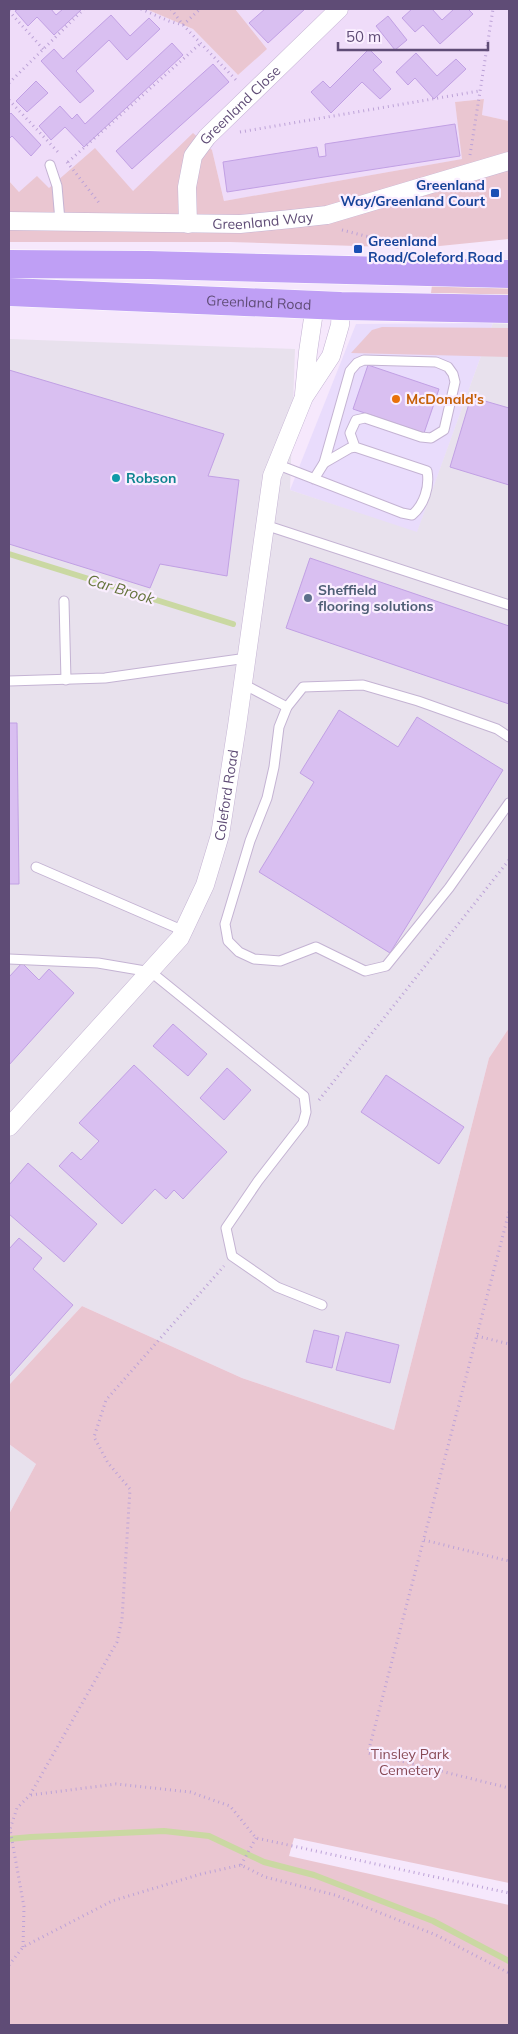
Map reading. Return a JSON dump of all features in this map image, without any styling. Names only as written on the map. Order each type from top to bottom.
[{"type":"highway","points":[[9,264],[509,274]]},
{"type":"highway","points":[[328,306],[324,280],[330,269]]},
{"type":"highway","name":"Greenland Road","points":[[9,292],[328,306],[509,309]]},
{"type":"street","name":"Greenland Close","points":[[188,224],[187,187],[193,156],[207,137],[339,9]]},
{"type":"street","name":"Greenland Way","points":[[9,221],[240,224],[327,215],[509,161]]},
{"type":"street","name":"Coleford Road","points":[[304,397],[308,352],[328,306]]},
{"type":"street","name":"Coleford Road","points":[[9,1127],[180,938],[205,885],[220,835],[272,476],[304,397],[331,356],[340,325],[328,306]]},
{"type":"lane","points":[[50,165],[57,186],[60,222]]},
{"type":"lane","points":[[314,479],[324,463],[350,371],[357,363],[364,360],[436,362],[448,367],[453,374],[455,382],[444,430],[431,438],[421,437],[365,418],[356,420],[350,433],[359,449]]},
{"type":"lane","points":[[276,464],[402,513],[412,515],[421,508],[429,481],[427,471],[359,449],[350,448],[324,463]]},
{"type":"lane","points":[[265,525],[509,605]]},
{"type":"lane","points":[[64,601],[66,680]]},
{"type":"lane","points":[[9,681],[105,678],[247,658]]},
{"type":"lane","points":[[243,684],[287,707]]},
{"type":"lane","points":[[509,737],[480,723],[418,701],[363,685],[303,687],[287,707],[279,728],[274,767],[267,798],[250,841],[225,924],[228,941],[239,952],[254,959],[280,961],[316,947],[365,971],[386,966],[449,888],[509,803]]},
{"type":"lane","points":[[36,867],[184,931]]},
{"type":"lane","points":[[9,959],[98,963],[151,972],[304,1096],[306,1112],[304,1123],[258,1181],[226,1228],[232,1256],[276,1287],[322,1305]]},
{"type":"path","points":[[9,83],[84,9]]},
{"type":"path","points":[[141,9],[183,25]]},
{"type":"path","points":[[171,9],[183,25],[250,94]]},
{"type":"path","points":[[183,25],[200,9]]},
{"type":"path","points":[[467,172],[493,9]]},
{"type":"path","points":[[9,11],[44,50]]},
{"type":"path","points":[[68,162],[200,43]]},
{"type":"path","points":[[207,137],[479,91]]},
{"type":"path","points":[[327,215],[326,226],[397,244],[397,271]]},
{"type":"path","points":[[306,1112],[318,1102],[509,860]]},
{"type":"path","points":[[509,1212],[368,1753],[509,1788]]},
{"type":"path","points":[[23,1947],[24,1907],[10,1829],[17,1808],[30,1795],[117,1642],[122,1619],[130,1490],[108,1463],[94,1437],[106,1400],[232,1256]]},
{"type":"path","points":[[477,1336],[509,1344]]},
{"type":"path","points":[[424,1540],[509,1561]]},
{"type":"path","points":[[30,1795],[116,1784],[190,1792],[230,1806],[256,1838],[509,1893]]},
{"type":"path","points":[[241,1865],[256,1838]]},
{"type":"path","points":[[9,1965],[23,1947],[112,1901],[201,1874],[241,1865],[265,1877],[335,1896],[436,1935],[509,1973]]},
{"type":"shaded area","points":[[9,9],[146,9],[193,29],[238,75],[266,49],[235,9],[509,9],[509,121],[482,115],[484,99],[455,102],[463,159],[224,201],[212,150],[133,191],[49,188],[19,192],[9,181]]},
{"type":"shaded area","points":[[509,321],[509,1028],[489,1058],[394,1430],[242,1378],[82,1306],[9,1385],[9,339],[295,349],[290,490],[417,532],[493,323]]},
{"type":"shaded area","points":[[493,323],[417,533],[290,490],[356,324]]},
{"type":"shaded area","points":[[9,1444],[36,1464],[9,1514]]},
{"type":"green space","points":[[146,9],[235,9],[267,49],[238,75],[193,29]]},
{"type":"green space","points":[[484,99],[482,115],[509,121],[509,239],[420,248],[230,242],[9,242],[9,181],[19,192],[37,176],[49,188],[95,148],[133,191],[193,133],[212,150],[224,201],[462,159],[455,102]]},
{"type":"green space","points":[[432,285],[509,286],[509,295],[431,293]]},
{"type":"green space","points":[[382,327],[509,328],[509,357],[351,353],[372,330]]},
{"type":"green space","name":"Tinsley Park Cemetery","points":[[509,1028],[509,1883],[294,1838],[289,1856],[509,1905],[509,2025],[9,2025],[9,1514],[36,1464],[9,1444],[9,1385],[82,1306],[242,1378],[394,1430],[489,1058]]},
{"type":"building","points":[[18,9],[51,9],[56,15],[63,9],[82,9],[54,35],[37,17],[28,26],[15,11]]},
{"type":"building","points":[[265,9],[305,9],[268,43],[249,23]]},
{"type":"building","points":[[412,9],[432,9],[442,20],[454,9],[468,9],[473,14],[440,44],[423,25],[415,32],[402,18]]},
{"type":"building","points":[[111,15],[130,36],[149,18],[160,29],[127,60],[109,40],[76,71],[94,91],[80,103],[41,61],[54,49],[63,59]]},
{"type":"building","points":[[388,16],[407,40],[395,50],[376,26]]},
{"type":"building","points":[[172,43],[183,55],[84,147],[65,127],[51,140],[39,126],[60,106],[72,119],[77,114],[85,124]]},
{"type":"building","points":[[369,49],[382,62],[373,70],[391,89],[380,99],[362,82],[331,113],[311,92],[323,81],[330,88]]},
{"type":"building","points":[[416,53],[437,76],[456,59],[466,69],[434,99],[415,78],[408,85],[396,72]]},
{"type":"building","points":[[213,64],[229,82],[132,169],[116,151]]},
{"type":"building","points":[[36,81],[48,93],[27,112],[16,101]]},
{"type":"building","points":[[11,113],[41,145],[31,156],[12,136],[9,139],[9,115]]},
{"type":"building","points":[[455,124],[460,156],[227,192],[223,162],[317,147],[319,157],[326,156],[325,144]]},
{"type":"building","name":"McDonald's","points":[[368,365],[439,389],[424,433],[353,409]]},
{"type":"building","name":"Robson","points":[[9,370],[224,434],[208,476],[239,480],[227,576],[160,564],[150,588],[9,544]]},
{"type":"building","points":[[471,397],[509,408],[509,485],[450,467]]},
{"type":"building","points":[[310,558],[509,626],[509,704],[286,628]]},
{"type":"building","points":[[339,710],[398,747],[417,717],[503,770],[390,953],[259,872],[314,782],[300,773]]},
{"type":"building","points":[[9,723],[17,723],[19,884],[9,884]]},
{"type":"building","points":[[22,963],[39,980],[49,969],[74,993],[9,1065],[9,977]]},
{"type":"building","points":[[173,1024],[207,1054],[188,1076],[153,1046]]},
{"type":"building","points":[[134,1065],[227,1152],[183,1199],[174,1190],[166,1199],[155,1189],[122,1224],[59,1166],[72,1152],[81,1160],[99,1141],[79,1123]]},
{"type":"building","points":[[227,1068],[251,1090],[224,1120],[200,1098]]},
{"type":"building","points":[[386,1075],[464,1127],[439,1164],[361,1112]]},
{"type":"building","points":[[28,1163],[97,1224],[64,1262],[9,1214],[9,1185]]},
{"type":"building","points":[[19,1238],[42,1258],[33,1269],[73,1305],[9,1377],[9,1249]]},
{"type":"building","points":[[314,1330],[339,1336],[332,1368],[306,1362]]},
{"type":"building","points":[[346,1332],[399,1345],[390,1383],[336,1370]]},
{"type":"waterway","name":"Car Brook","points":[[9,554],[233,624]]},
{"type":"waterway","points":[[9,1839],[164,1831],[209,1836],[264,1862],[314,1875],[433,1921],[509,1961]]},
{"type":"place","name":"Greenland Way/Greenland Court","points":[[495,193]]},
{"type":"place","name":"Greenland Road/Coleford Road","points":[[358,249]]},
{"type":"place","name":"McDonald's","points":[[396,399]]},
{"type":"place","name":"Robson","points":[[116,478]]},
{"type":"place","name":"Sheffield flooring solutions","points":[[308,598]]}]
